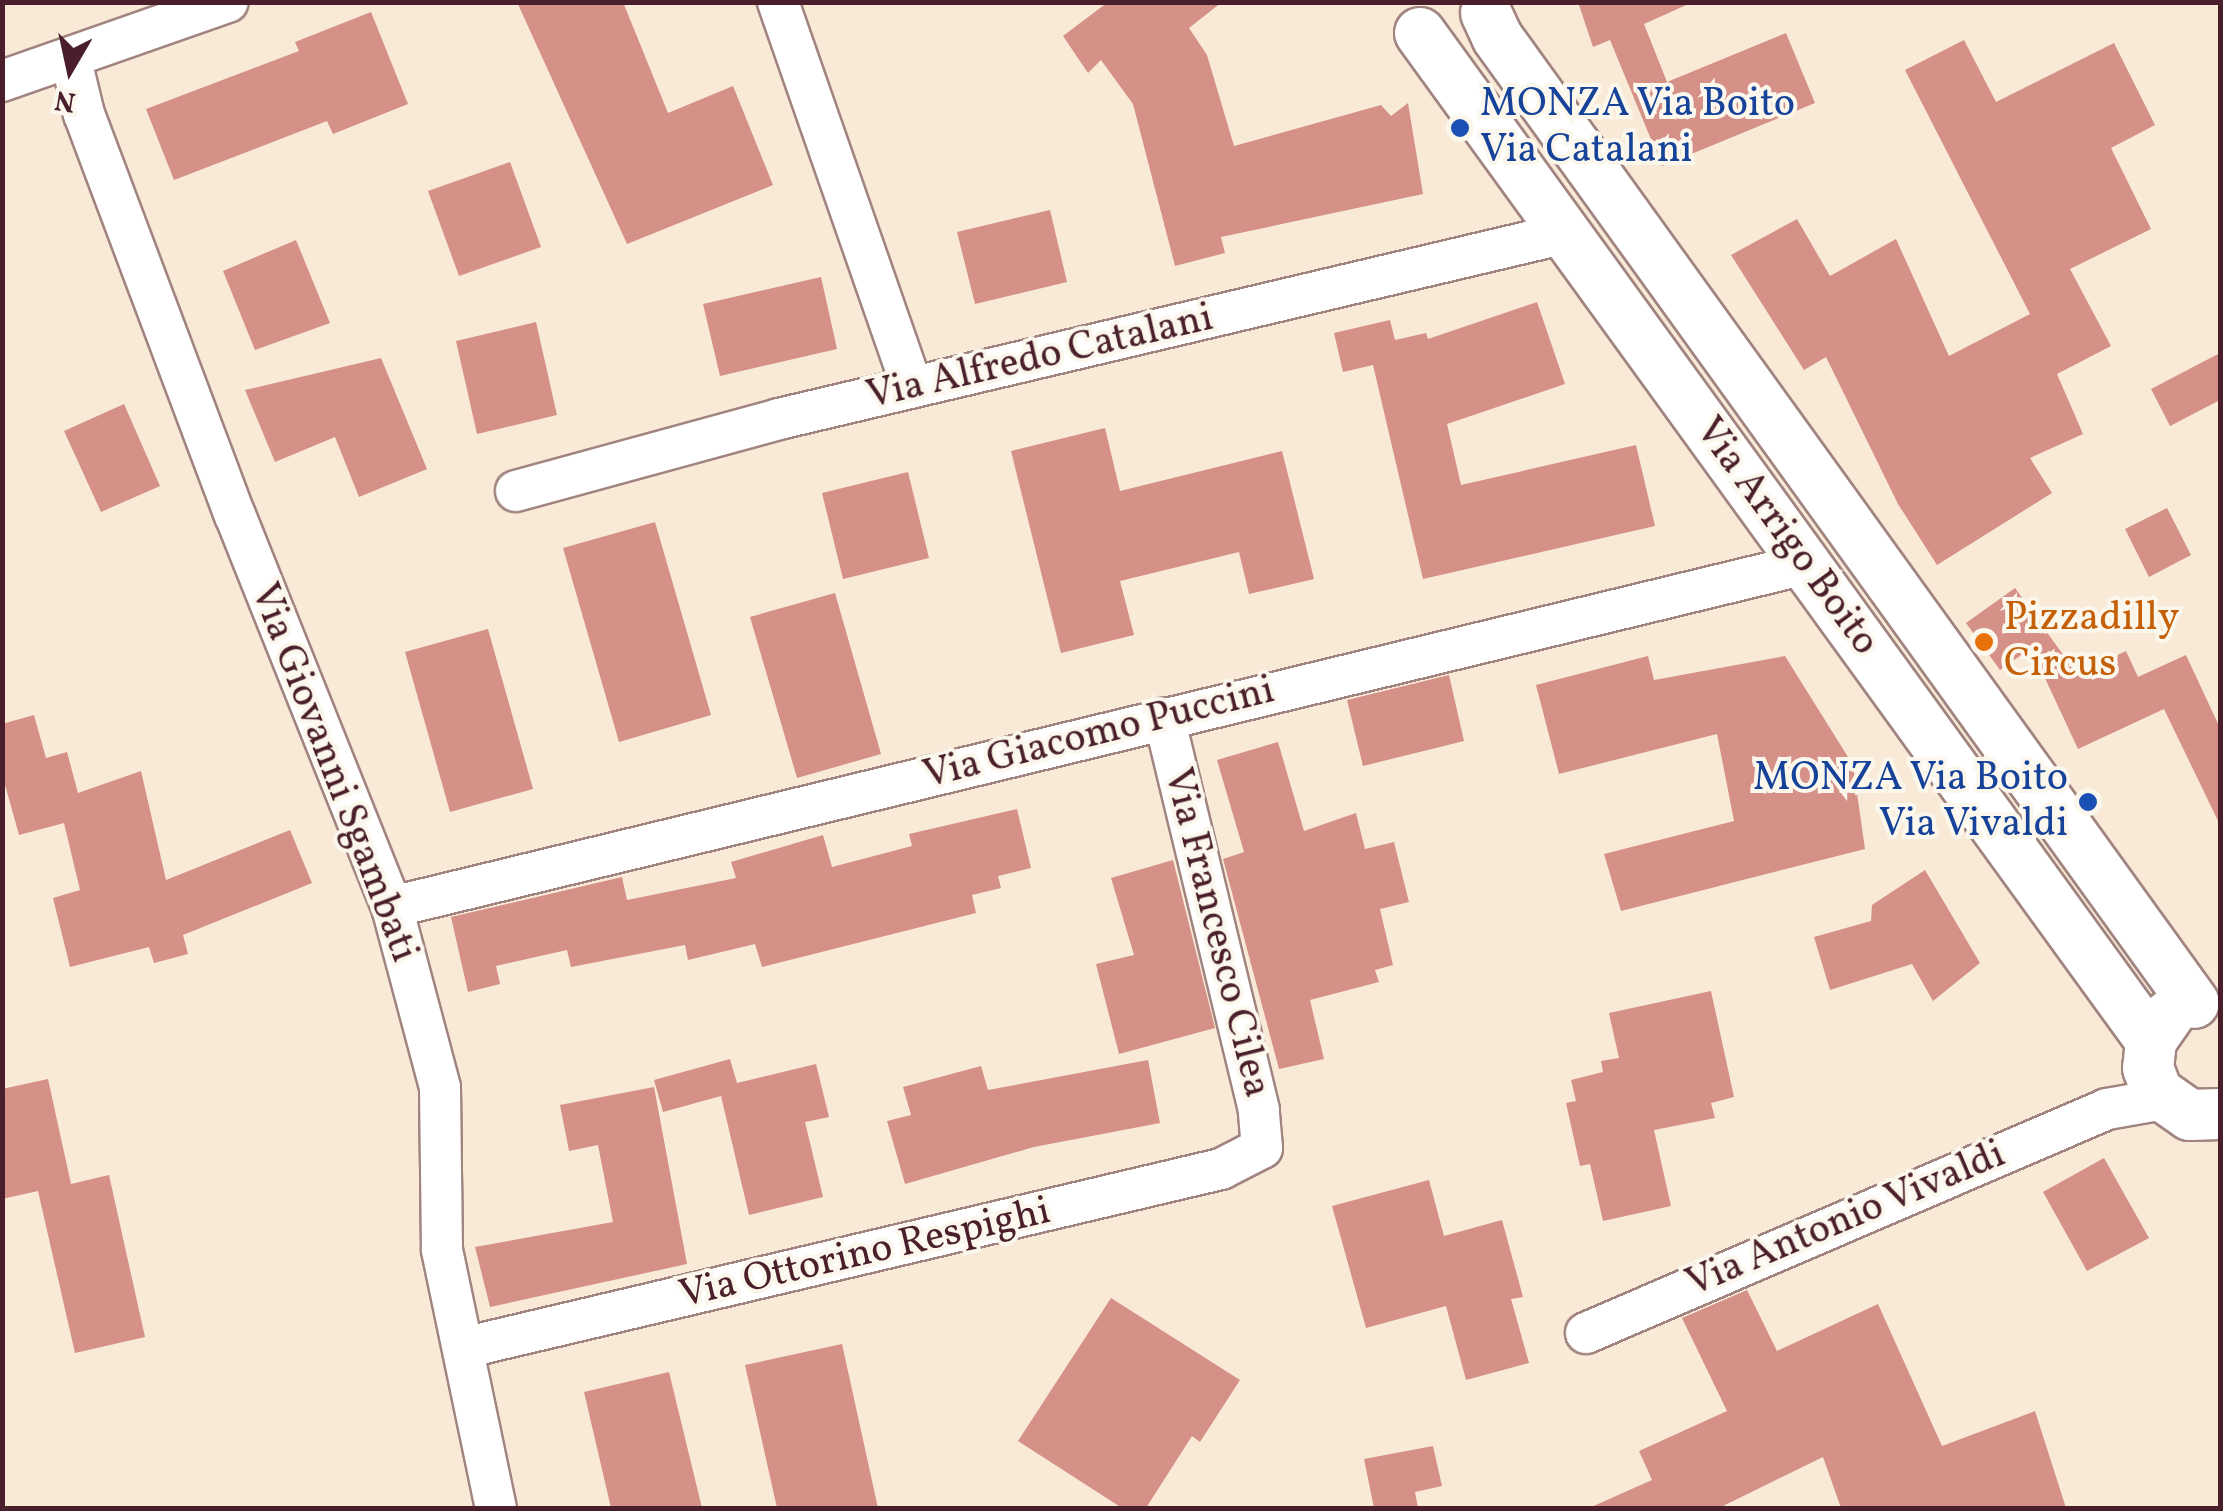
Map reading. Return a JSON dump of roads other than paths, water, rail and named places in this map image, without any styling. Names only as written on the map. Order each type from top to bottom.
[{"type":"street","points":[[2,81],[228,2]]},
{"type":"street","points":[[778,2],[912,387]]},
{"type":"street","points":[[1408,18],[1461,34],[1488,8]]},
{"type":"street","name":"Via Arrigo Boito","points":[[1488,8],[1497,37],[2207,1004]]},
{"type":"street","name":"Via Arrigo Boito","points":[[1408,18],[1806,564],[2182,1098]]},
{"type":"street","name":"Via Giovanni Sgambati","points":[[71,60],[84,114],[235,516],[392,907],[440,1088],[442,1250],[496,1508]]},
{"type":"street","name":"Via Alfredo Catalani","points":[[516,491],[912,387],[1566,233]]},
{"type":"street","name":"Via Giacomo Puccini","points":[[392,907],[1806,564]]},
{"type":"street","name":"Via Francesco Cilea","points":[[1164,718],[1260,1110],[1262,1148]]},
{"type":"street","points":[[2182,1098],[2161,1022],[2207,1004]]},
{"type":"street","name":"Via Antonio Vivaldi","points":[[1586,1334],[2106,1109],[2182,1098]]},
{"type":"street","name":"Via Ottorino Respighi","points":[[463,1348],[1221,1170],[1262,1148]]},
{"type":"place","name":"MONZA Via Boito Via Catalani","points":[[1460,128]]},
{"type":"place","name":"Pizzadilly Circus","points":[[1984,642]]},
{"type":"place","name":"MONZA Via Boito Via Vivaldi","points":[[2088,802]]}]
